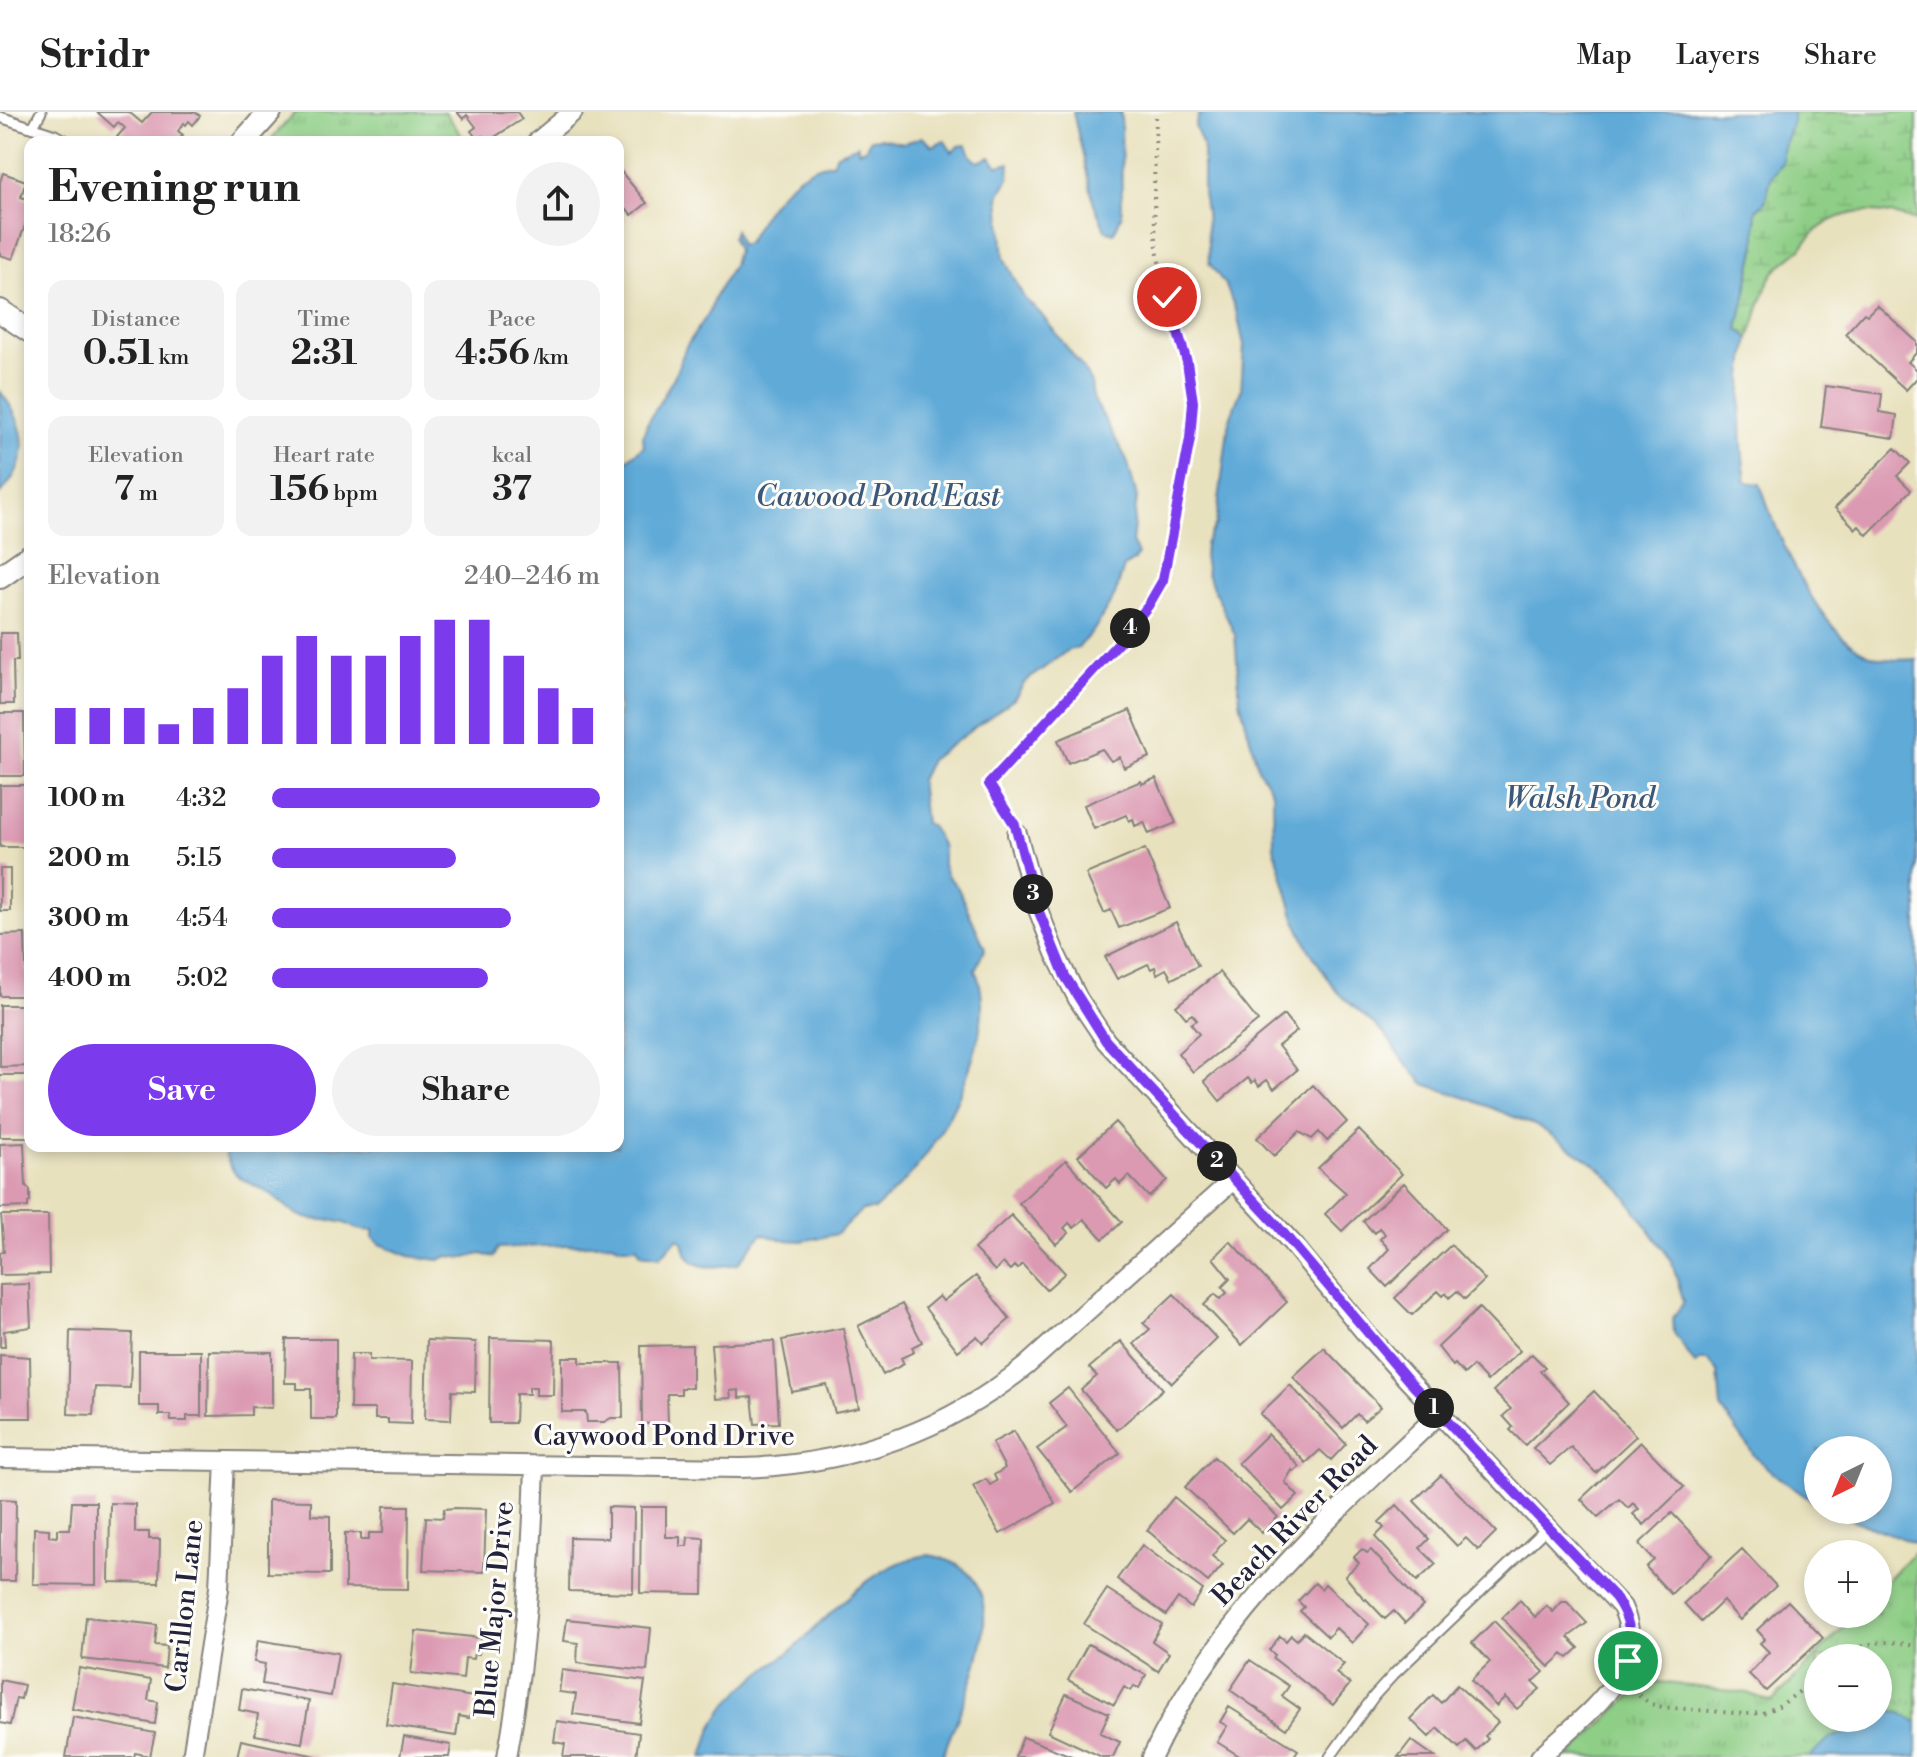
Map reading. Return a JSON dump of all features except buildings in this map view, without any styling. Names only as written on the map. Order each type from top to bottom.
[{"type":"street","points":[[248,136],[270,112]]},
{"type":"street","points":[[544,136],[573,112]]},
{"type":"street","points":[[0,311],[24,327]]},
{"type":"street","points":[[0,577],[24,560]]},
{"type":"street","points":[[1017,834],[1046,931],[1065,976],[1091,1019],[1136,1076],[1292,1243],[1368,1336],[1615,1597],[1627,1617],[1631,1650],[1618,1680],[1540,1757]]},
{"type":"street","name":"Caywood Pond Drive","points":[[0,1458],[776,1467],[833,1459],[897,1441],[958,1414],[1009,1380],[1234,1179]]},
{"type":"street","name":"Beach River Road","points":[[1152,1757],[1203,1667],[1244,1609],[1299,1549],[1439,1414]]},
{"type":"street","name":"Carillon Lane","points":[[192,1757],[219,1588],[225,1461]]},
{"type":"street","name":"Blue Major Drive","points":[[507,1757],[527,1622],[535,1466]]},
{"type":"lane","points":[[33,127],[41,112]]},
{"type":"lane","points":[[0,117],[55,136]]},
{"type":"lane","points":[[1330,1757],[1374,1696],[1394,1674],[1548,1527]]},
{"type":"path","points":[[1017,834],[1015,825],[989,784],[1121,640],[1156,593],[1167,567],[1193,420],[1193,402],[1187,362],[1162,277],[1155,238],[1156,112]]},
{"type":"path","points":[[1868,1644],[1896,1642],[1917,1647]]},
{"type":"path","points":[[1618,1680],[1657,1706],[1753,1714],[1781,1705],[1804,1688]]},
{"type":"green space","points":[[296,112],[445,112],[462,136],[274,136]]},
{"type":"green space","points":[[1793,112],[1917,112],[1917,221],[1891,214],[1865,212],[1828,222],[1773,274],[1749,338],[1738,329],[1756,244],[1756,210],[1765,202],[1771,177],[1782,162],[1782,150],[1793,121]]},
{"type":"green space","points":[[1917,1549],[1917,1757],[1568,1757],[1650,1681],[1747,1693],[1772,1702],[1804,1668],[1804,1732],[1892,1732],[1892,1644],[1827,1644],[1843,1628],[1892,1628],[1892,1575]]},
{"type":"water","points":[[1073,112],[1121,112],[1122,214],[1114,233],[1105,230],[1094,204]]},
{"type":"water","name":"Walsh Pond","points":[[1205,112],[1793,112],[1782,150],[1782,162],[1771,177],[1765,202],[1756,210],[1756,244],[1738,329],[1749,338],[1742,392],[1742,446],[1746,482],[1760,484],[1801,580],[1832,626],[1868,654],[1886,659],[1917,659],[1917,1544],[1863,1524],[1892,1524],[1892,1436],[1804,1436],[1804,1495],[1778,1477],[1756,1458],[1721,1408],[1718,1372],[1708,1360],[1695,1364],[1674,1333],[1673,1318],[1684,1302],[1671,1260],[1621,1190],[1600,1168],[1539,1127],[1424,1084],[1386,1035],[1337,992],[1308,948],[1296,922],[1274,847],[1273,793],[1258,768],[1240,701],[1235,635],[1207,574],[1204,557],[1205,544],[1216,524],[1229,421],[1241,390],[1244,345],[1226,286],[1209,263],[1203,193],[1203,146],[1195,126],[1199,115]]},
{"type":"water","name":"Cawood Pond East","points":[[922,137],[933,146],[944,140],[952,152],[959,146],[967,145],[978,162],[990,157],[998,166],[1010,163],[1009,178],[999,196],[1004,258],[1024,298],[1040,313],[1083,368],[1091,383],[1093,398],[1127,460],[1137,497],[1132,543],[1138,554],[1124,567],[1115,595],[1094,630],[1078,648],[1068,650],[1025,682],[1014,699],[930,760],[920,780],[925,823],[931,826],[943,848],[943,865],[947,875],[958,888],[985,948],[975,970],[981,991],[982,1015],[978,1040],[960,1092],[937,1138],[920,1164],[894,1191],[874,1210],[862,1210],[837,1234],[802,1241],[782,1240],[762,1234],[738,1264],[725,1266],[697,1264],[687,1255],[678,1238],[660,1257],[641,1254],[637,1247],[621,1247],[612,1243],[498,1248],[494,1257],[481,1254],[465,1258],[448,1256],[439,1260],[409,1256],[380,1244],[373,1238],[373,1230],[306,1218],[287,1208],[270,1194],[238,1176],[229,1164],[226,1152],[624,1152],[624,462],[644,446],[647,424],[733,265],[737,250],[732,238],[735,230],[740,245],[747,243],[771,205],[792,182],[805,173],[832,163],[837,154],[858,145],[858,151],[865,149],[871,139],[904,143]]},
{"type":"water","points":[[0,391],[16,417],[23,443],[18,468],[0,494]]},
{"type":"water","points":[[928,1555],[959,1566],[977,1585],[984,1611],[975,1672],[942,1757],[703,1757],[715,1722],[742,1689],[792,1650],[872,1578],[908,1560]]},
{"type":"water","points":[[1892,1711],[1901,1713],[1917,1722],[1917,1757],[1809,1757],[1830,1738],[1846,1733],[1892,1732]]},
{"type":"route","points":[[1167,297],[1192,383],[1193,420],[1163,580],[1148,606],[1121,640],[989,784],[1015,825],[1037,907],[1065,976],[1106,1041],[1274,1222],[1368,1336],[1439,1414],[1615,1597],[1630,1628],[1628,1661]]}]
